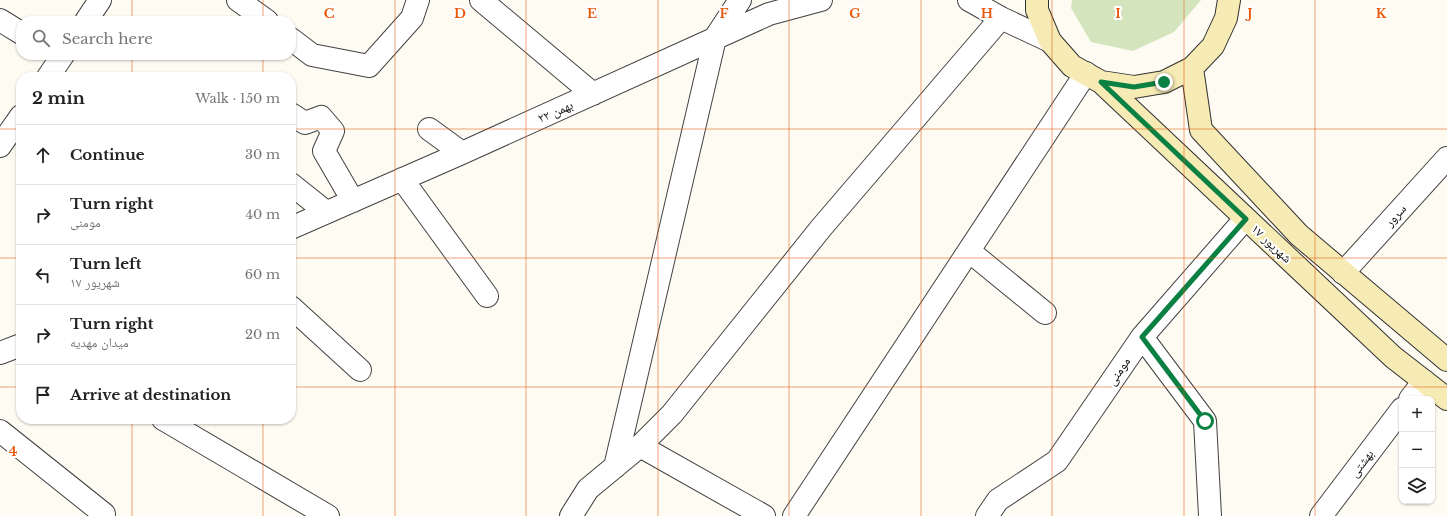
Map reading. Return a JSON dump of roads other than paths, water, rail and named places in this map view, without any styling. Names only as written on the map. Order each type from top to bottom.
[{"type":"street","points":[[89,16],[100,0]]},
{"type":"street","points":[[238,0],[260,16]]},
{"type":"street","points":[[296,43],[312,55],[369,66],[412,18],[418,0]]},
{"type":"street","points":[[481,0],[593,94]]},
{"type":"street","points":[[615,466],[715,38],[740,0]]},
{"type":"street","name":"۲۲ بهمن","points":[[296,226],[462,153],[769,14],[820,0]]},
{"type":"street","points":[[968,0],[1001,18],[1050,41]]},
{"type":"street","points":[[1037,0],[1038,10],[1050,41],[1072,66],[1093,78],[1134,87],[1164,82],[1192,68],[1213,46],[1226,18],[1229,0]]},
{"type":"street","points":[[571,516],[588,489],[640,446],[672,414],[822,228],[1001,18]]},
{"type":"street","points":[[0,20],[16,30]]},
{"type":"street","points":[[51,72],[58,60]]},
{"type":"street","name":"۱۷ شهریور","points":[[1192,68],[1201,130],[1299,235],[1447,360]]},
{"type":"street","points":[[794,516],[969,251],[1093,78]]},
{"type":"street","name":"۱۷ شهریور","points":[[1093,78],[1393,357],[1447,399]]},
{"type":"street","points":[[296,117],[306,123],[321,117],[333,130],[324,151],[353,200]]},
{"type":"street","points":[[0,146],[16,123]]},
{"type":"street","points":[[429,129],[462,153]]},
{"type":"street","name":"سرور","points":[[1344,272],[1447,158]]},
{"type":"street","points":[[402,179],[487,296]]},
{"type":"street","points":[[296,188],[326,212]]},
{"type":"street","name":"مومنی","points":[[987,516],[998,500],[1057,461],[1142,337],[1246,219]]},
{"type":"street","points":[[969,251],[1045,313]]},
{"type":"street","points":[[296,312],[360,370]]},
{"type":"street","points":[[1142,337],[1205,421],[1210,516]]},
{"type":"street","points":[[0,352],[16,347]]},
{"type":"street","points":[[1412,396],[1424,381]]},
{"type":"street","name":"بهشتی","points":[[1321,516],[1399,413]]},
{"type":"street","points":[[172,424],[328,516]]},
{"type":"street","points":[[0,431],[104,514]]},
{"type":"street","points":[[640,446],[764,516]]}]
